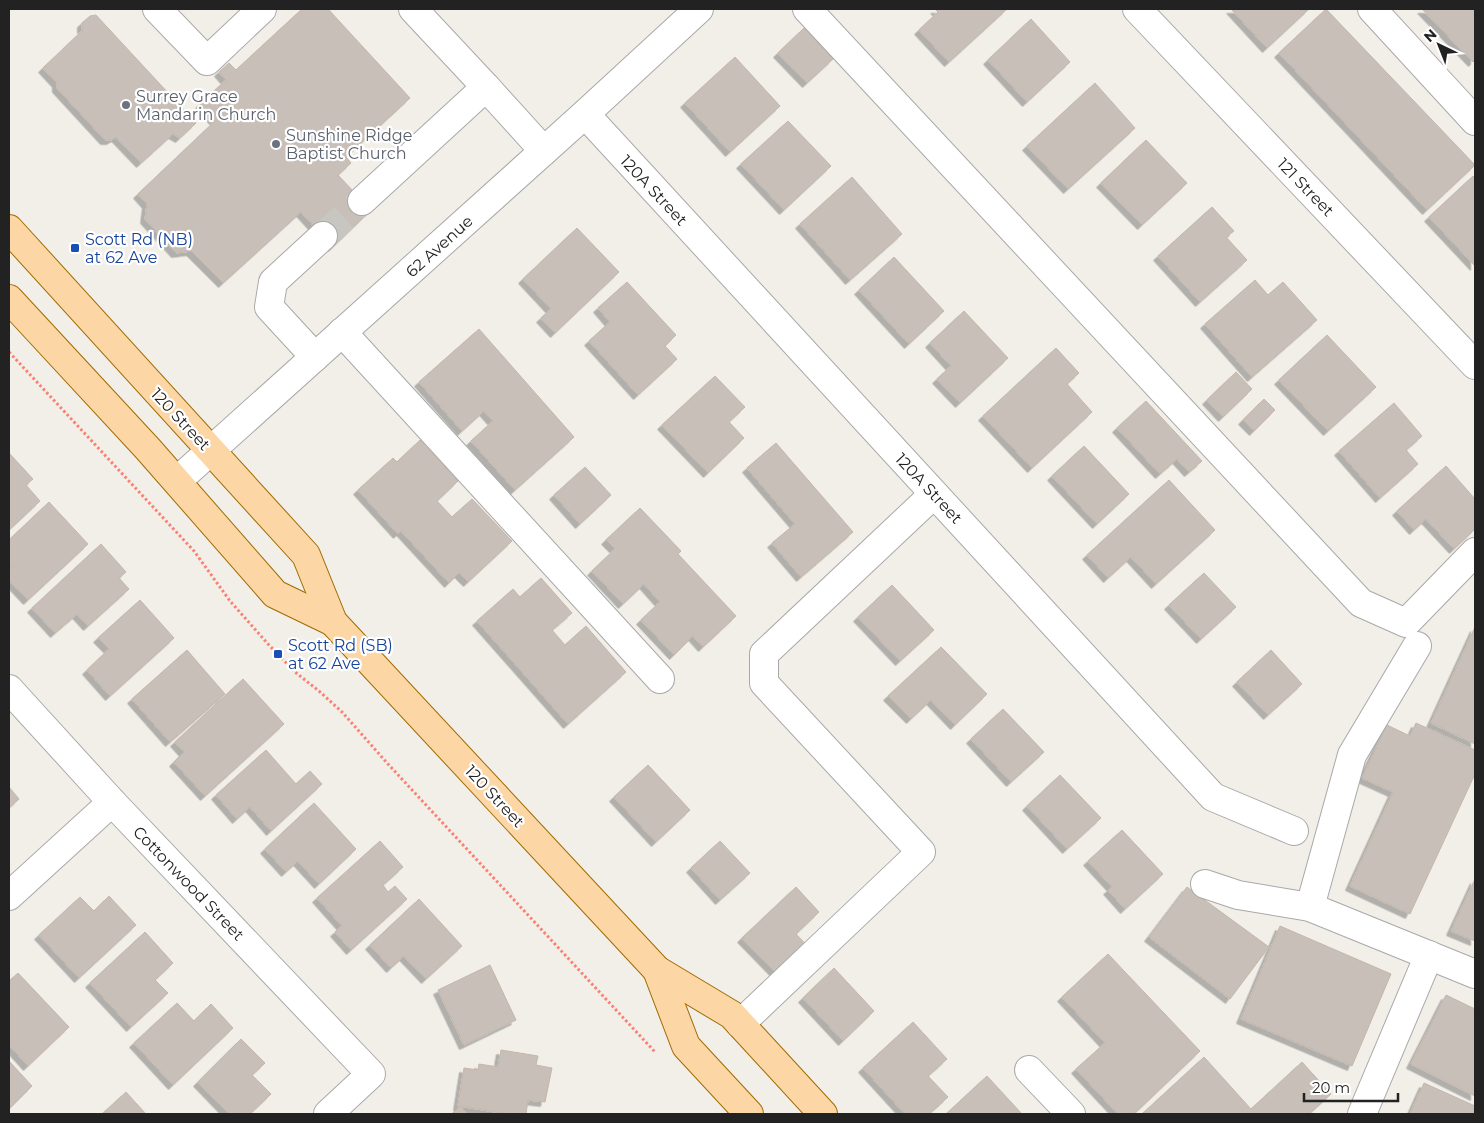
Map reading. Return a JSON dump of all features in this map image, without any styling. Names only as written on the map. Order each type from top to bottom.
[{"type":"main road","name":"120 Street","points":[[9,229],[306,555],[333,622],[658,970],[732,1015],[823,1114]]},
{"type":"main road","name":"120 Street","points":[[9,299],[177,481],[275,594],[333,622]]},
{"type":"main road","name":"120 Street","points":[[658,970],[686,1046],[749,1114]]},
{"type":"street","points":[[157,9],[207,62],[262,9]]},
{"type":"street","points":[[413,9],[544,151]]},
{"type":"street","name":"62 Avenue","points":[[177,481],[699,9]]},
{"type":"street","points":[[807,9],[1361,603],[1406,623],[1475,552]]},
{"type":"street","name":"121 Street","points":[[1137,9],[1475,365]]},
{"type":"street","points":[[1372,9],[1475,120]]},
{"type":"street","points":[[362,201],[486,87]]},
{"type":"street","name":"120A Street","points":[[585,114],[1213,797],[1294,831]]},
{"type":"street","points":[[315,356],[269,307],[273,282],[323,236]]},
{"type":"street","points":[[342,332],[660,679]]},
{"type":"street","points":[[740,1024],[921,852],[764,682],[764,654],[934,494]]},
{"type":"street","points":[[1310,907],[1352,755],[1417,646]]},
{"type":"street","name":"Cottonwood Street","points":[[9,689],[112,802],[371,1074],[328,1114]]},
{"type":"street","points":[[9,896],[112,802]]},
{"type":"street","points":[[1205,884],[1238,895],[1310,907],[1475,974]]},
{"type":"street","points":[[1362,1114],[1430,955]]},
{"type":"street","points":[[1030,1070],[1072,1114]]},
{"type":"path","points":[[9,352],[194,551],[230,601],[268,644],[295,672],[342,712],[661,1059]]},
{"type":"building","name":"Sunshine Ridge Baptist Church","points":[[302,9],[328,9],[410,98],[346,157],[351,163],[338,175],[371,210],[333,247],[301,212],[223,283],[191,251],[176,253],[145,219],[147,204],[138,194],[215,121],[200,104],[226,80],[219,72],[229,63],[236,70]]},
{"type":"building","points":[[935,9],[1007,9],[949,62],[919,30],[938,12]]},
{"type":"building","points":[[1231,9],[1309,9],[1267,48]]},
{"type":"building","points":[[1326,9],[1475,165],[1427,210],[1279,53]]},
{"type":"building","points":[[1422,9],[1475,9],[1475,60],[1473,62]]},
{"type":"building","name":"Surrey Grace Mandarin Church","points":[[96,15],[196,123],[180,138],[173,134],[141,163],[116,137],[111,140],[105,140],[57,88],[57,83],[43,68],[83,30],[82,23],[90,16]]},
{"type":"building","points":[[1031,19],[1070,62],[1027,102],[988,60]]},
{"type":"building","points":[[804,28],[833,59],[807,83],[778,53]]},
{"type":"building","points":[[735,57],[780,106],[730,152],[685,103]]},
{"type":"building","points":[[1095,83],[1135,128],[1068,189],[1027,146]]},
{"type":"building","points":[[788,121],[831,166],[784,210],[741,164]]},
{"type":"building","points":[[1146,140],[1187,183],[1142,225],[1101,183]]},
{"type":"building","points":[[1473,176],[1475,179],[1475,266],[1429,217]]},
{"type":"building","points":[[852,177],[902,234],[850,280],[800,224]]},
{"type":"building","points":[[1212,207],[1234,231],[1226,237],[1247,260],[1200,302],[1158,256]]},
{"type":"building","points":[[577,228],[619,272],[555,333],[541,318],[551,309],[523,279]]},
{"type":"building","points":[[894,257],[944,311],[909,344],[859,290]]},
{"type":"building","points":[[1255,280],[1268,295],[1283,282],[1317,320],[1252,377],[1205,324]]},
{"type":"building","points":[[627,282],[676,335],[665,346],[677,359],[638,395],[589,341],[610,322],[598,308]]},
{"type":"building","points":[[964,311],[1008,358],[960,403],[937,379],[951,366],[930,343]]},
{"type":"building","points":[[479,329],[574,437],[515,490],[471,441],[493,421],[484,411],[462,431],[419,382]]},
{"type":"building","points":[[1327,335],[1376,387],[1328,431],[1279,380]]},
{"type":"building","points":[[1056,348],[1079,373],[1067,384],[1092,412],[1032,468],[983,416]]},
{"type":"building","points":[[1236,372],[1252,389],[1223,417],[1207,400]]},
{"type":"building","points":[[715,376],[745,407],[729,422],[744,438],[708,473],[662,425]]},
{"type":"building","points":[[1264,399],[1275,410],[1254,431],[1243,420]]},
{"type":"building","points":[[1146,401],[1202,461],[1189,472],[1177,459],[1160,474],[1117,428]]},
{"type":"building","points":[[1394,403],[1422,436],[1406,450],[1418,464],[1380,498],[1339,451]]},
{"type":"building","points":[[420,440],[458,481],[437,501],[452,517],[472,499],[512,541],[468,582],[459,573],[449,583],[401,531],[398,534],[358,490],[393,458],[397,462]]},
{"type":"building","points":[[776,443],[853,532],[801,577],[772,543],[795,524],[747,468]]},
{"type":"building","points":[[1084,446],[1129,494],[1097,524],[1052,476]]},
{"type":"building","points":[[9,453],[33,479],[26,485],[40,501],[9,530]]},
{"type":"building","points":[[1446,466],[1475,499],[1475,529],[1454,549],[1426,519],[1414,530],[1397,511]]},
{"type":"building","points":[[585,467],[611,495],[580,524],[554,495]]},
{"type":"building","points":[[1169,480],[1215,530],[1156,584],[1131,557],[1108,578],[1087,555]]},
{"type":"building","points":[[49,502],[88,544],[28,600],[9,580],[9,570],[11,568],[9,565],[9,540]]},
{"type":"building","points":[[640,508],[681,551],[678,554],[736,616],[703,647],[693,636],[674,655],[641,620],[660,602],[644,584],[623,604],[592,571],[615,549],[606,540]]},
{"type":"building","points":[[101,544],[126,572],[119,578],[129,589],[88,626],[77,614],[55,633],[32,608]]},
{"type":"building","points":[[1204,573],[1236,607],[1201,639],[1169,605]]},
{"type":"building","points":[[541,578],[572,613],[552,630],[565,645],[586,626],[626,672],[568,724],[477,621],[513,589],[520,597]]},
{"type":"building","points":[[892,585],[934,630],[900,661],[858,617]]},
{"type":"building","points":[[140,600],[174,638],[110,696],[87,670],[109,649],[98,638]]},
{"type":"building","points":[[1475,627],[1475,744],[1431,723]]},
{"type":"building","points":[[941,647],[987,694],[955,725],[931,700],[911,719],[888,696]]},
{"type":"building","points":[[187,650],[225,694],[170,742],[132,699]]},
{"type":"building","points":[[1271,650],[1302,684],[1268,715],[1237,682]]},
{"type":"building","points":[[243,679],[284,724],[205,796],[174,762],[184,752],[175,742]]},
{"type":"building","points":[[1003,709],[1044,752],[1011,782],[971,739]]},
{"type":"building","points":[[1416,723],[1475,750],[1475,774],[1410,914],[1350,886],[1393,792],[1362,778],[1387,725],[1410,736]]},
{"type":"building","points":[[266,750],[296,784],[310,771],[322,784],[271,831],[250,807],[237,819],[216,795]]},
{"type":"building","points":[[648,765],[690,810],[656,842],[614,797]]},
{"type":"building","points":[[1060,775],[1101,818],[1067,849],[1027,806]]},
{"type":"building","points":[[9,787],[19,799],[9,808]]},
{"type":"building","points":[[314,803],[356,849],[319,884],[298,861],[286,872],[265,849]]},
{"type":"building","points":[[1122,830],[1163,874],[1125,909],[1108,890],[1112,887],[1088,861]]},
{"type":"building","points":[[380,841],[403,867],[383,885],[388,892],[395,886],[407,899],[351,950],[335,932],[342,926],[317,898]]},
{"type":"building","points":[[720,841],[750,873],[720,900],[691,868]]},
{"type":"building","points":[[1475,879],[1475,941],[1451,931]]},
{"type":"building","points":[[796,887],[819,912],[796,934],[811,950],[781,978],[742,938]]},
{"type":"building","points":[[1187,887],[1269,947],[1230,999],[1149,937]]},
{"type":"building","points":[[109,896],[136,925],[79,978],[39,935],[80,897],[94,911]]},
{"type":"building","points":[[419,899],[462,946],[426,979],[404,956],[391,968],[370,945]]},
{"type":"building","points":[[1280,926],[1391,974],[1352,1066],[1241,1019]]},
{"type":"building","points":[[145,932],[173,963],[155,980],[168,993],[131,1027],[90,983]]},
{"type":"building","points":[[1108,954],[1200,1051],[1134,1114],[1118,1114],[1076,1069],[1105,1043],[1062,997]]},
{"type":"building","points":[[490,965],[516,1020],[464,1045],[438,990]]},
{"type":"building","points":[[834,968],[874,1011],[843,1041],[803,998]]},
{"type":"building","points":[[18,973],[69,1027],[28,1066],[9,1045],[9,981]]},
{"type":"building","points":[[1446,995],[1475,1009],[1475,1096],[1411,1064]]},
{"type":"building","points":[[177,1003],[194,1021],[211,1004],[233,1028],[173,1085],[134,1043]]},
{"type":"building","points":[[913,1022],[947,1059],[928,1076],[948,1097],[929,1114],[905,1114],[863,1068]]},
{"type":"building","points":[[241,1039],[265,1063],[252,1075],[271,1094],[250,1114],[229,1114],[198,1082]]},
{"type":"building","points":[[501,1050],[538,1056],[536,1065],[552,1068],[545,1102],[528,1100],[526,1114],[508,1114],[458,1106],[464,1068],[478,1070],[479,1064],[498,1067]]},
{"type":"building","points":[[1204,1057],[1251,1109],[1302,1062],[1331,1094],[1309,1114],[1142,1114]]},
{"type":"building","points":[[9,1061],[32,1086],[9,1109]]},
{"type":"building","points":[[987,1076],[1022,1114],[946,1114]]},
{"type":"building","points":[[1424,1083],[1475,1106],[1475,1114],[1410,1114]]},
{"type":"building","points":[[126,1092],[146,1114],[102,1114]]},
{"type":"building","points":[[460,1106],[468,1114],[452,1114]]},
{"type":"tunnel","points":[[323,236],[362,201]]},
{"type":"place","name":"Surrey Grace Mandarin Church","points":[[126,105]]},
{"type":"place","name":"Sunshine Ridge Baptist Church","points":[[276,144]]},
{"type":"place","name":"Scott Rd (NB) at 62 Ave","points":[[75,248]]},
{"type":"place","name":"Scott Rd (SB) at 62 Ave","points":[[278,654]]}]
